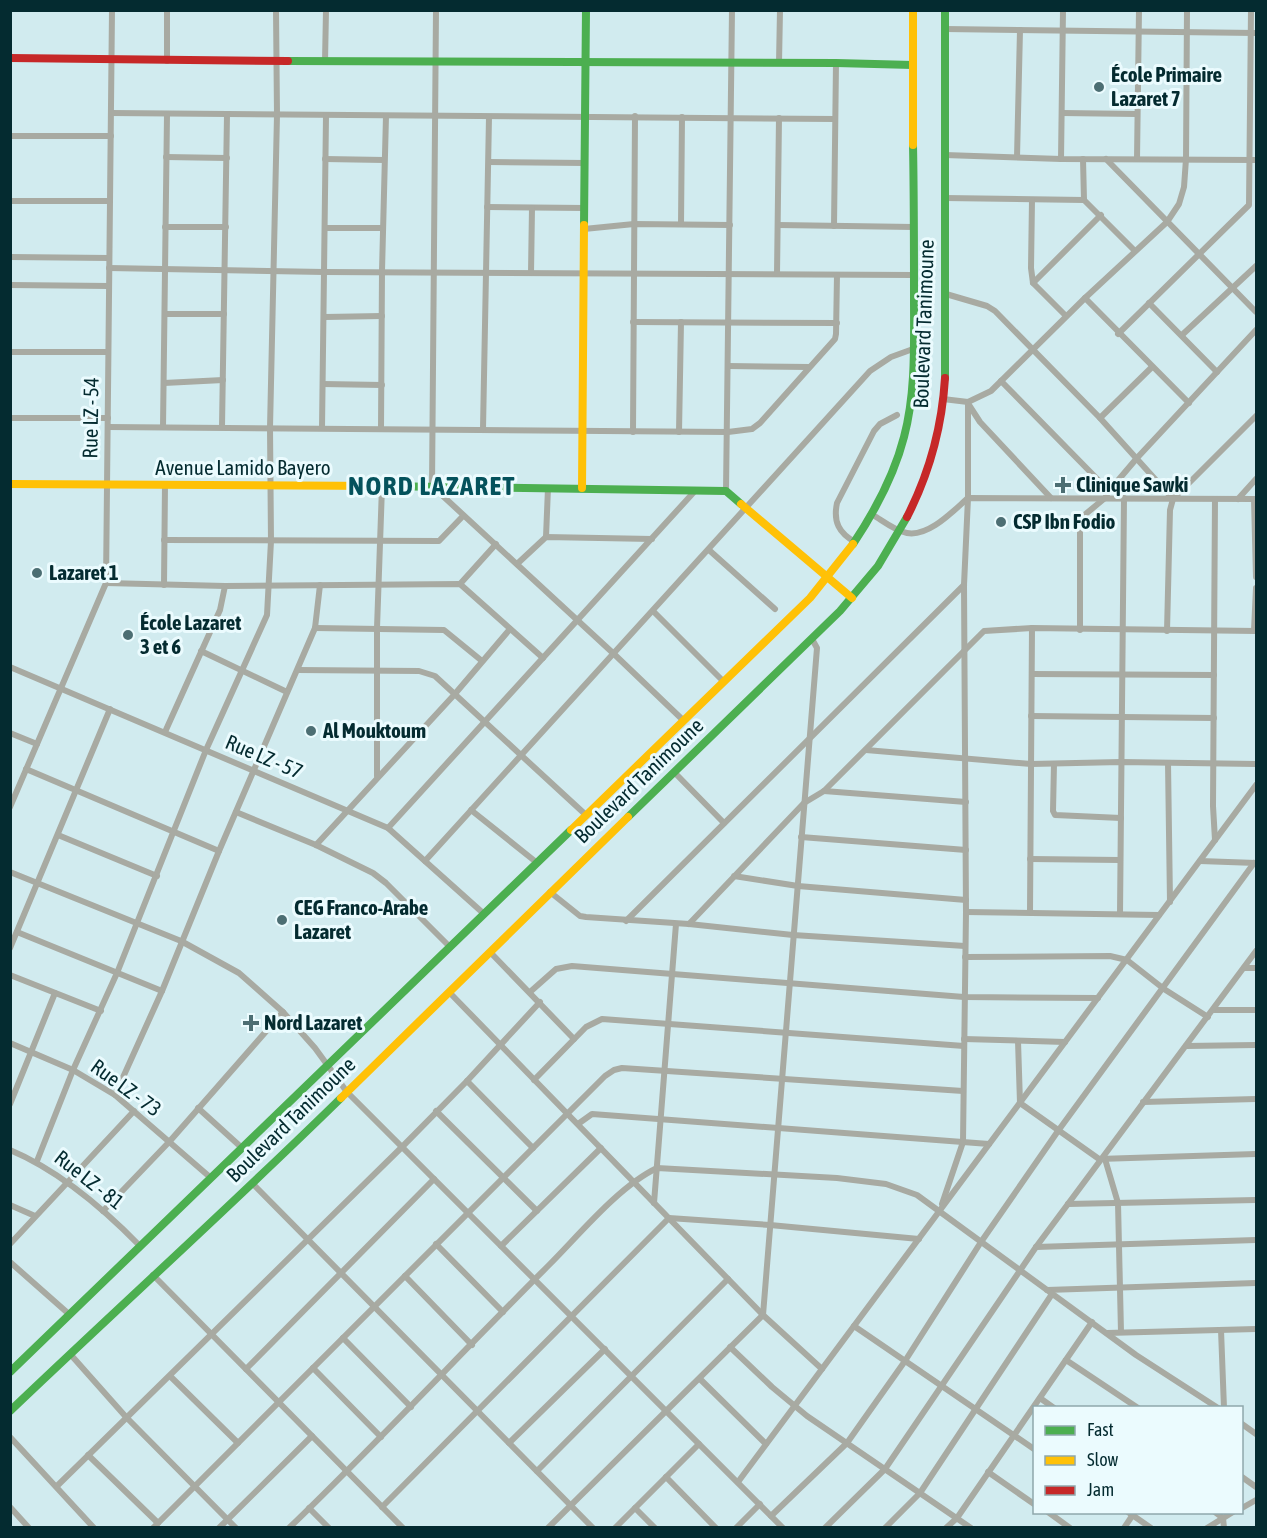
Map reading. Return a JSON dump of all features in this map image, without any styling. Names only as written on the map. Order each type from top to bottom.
[{"type":"main road","points":[[582,488],[586,10]]},
{"type":"main road","name":"Boulevard Tanimoune","points":[[10,1372],[810,598],[829,577],[873,515],[888,483],[904,435],[911,389],[914,275],[913,10]]},
{"type":"main road","name":"Boulevard Tanimoune","points":[[10,1412],[153,1275],[253,1184],[450,992],[812,639],[852,598],[878,566],[899,530],[927,468],[946,399],[945,10]]},
{"type":"main road","points":[[10,58],[276,62],[913,65]]},
{"type":"main road","name":"Avenue Lamido Bayero","points":[[10,484],[432,486],[694,492],[726,490]]},
{"type":"main road","points":[[726,490],[852,598]]},
{"type":"street","name":"Rue LZ - 54","points":[[11,806],[106,583],[112,10]]},
{"type":"street","points":[[167,61],[168,10]]},
{"type":"street","points":[[37,1161],[73,1070],[101,1011],[157,876],[206,750],[266,621],[271,541],[270,428],[277,115],[276,10]]},
{"type":"street","points":[[325,62],[326,10]]},
{"type":"street","points":[[436,10],[432,486],[684,721]]},
{"type":"street","points":[[726,490],[732,10]]},
{"type":"street","points":[[779,63],[780,10]]},
{"type":"street","points":[[1061,159],[1063,10]]},
{"type":"street","points":[[1137,159],[1139,10]]},
{"type":"street","points":[[946,399],[964,401],[986,395],[1084,298],[1167,222],[1182,197],[1186,159],[1187,10]]},
{"type":"street","points":[[1118,334],[1249,205],[1253,160],[1254,33],[1251,10]]},
{"type":"street","points":[[945,29],[1254,33]]},
{"type":"street","points":[[1017,157],[1020,30]]},
{"type":"street","points":[[834,226],[836,63]]},
{"type":"street","points":[[1062,112],[1137,114]]},
{"type":"street","points":[[111,113],[835,118]]},
{"type":"street","points":[[163,427],[167,115]]},
{"type":"street","points":[[222,427],[227,115]]},
{"type":"street","points":[[322,428],[326,116]]},
{"type":"street","points":[[381,428],[382,228],[386,116]]},
{"type":"street","points":[[633,432],[635,116]]},
{"type":"street","points":[[483,429],[489,117]]},
{"type":"street","points":[[681,224],[682,117]]},
{"type":"street","points":[[777,274],[779,118]]},
{"type":"street","points":[[10,136],[111,136]]},
{"type":"street","points":[[945,155],[1061,159],[1253,160]]},
{"type":"street","points":[[166,157],[227,158]]},
{"type":"street","points":[[325,159],[384,159]]},
{"type":"street","points":[[1083,159],[1084,200]]},
{"type":"street","points":[[1106,159],[1257,312]]},
{"type":"street","points":[[489,162],[585,163]]},
{"type":"street","points":[[945,198],[1084,200],[1135,251]]},
{"type":"street","points":[[1032,200],[1031,268],[1034,283],[1066,316]]},
{"type":"street","points":[[10,201],[110,201]]},
{"type":"street","points":[[487,207],[584,208]]},
{"type":"street","points":[[531,273],[532,208]]},
{"type":"street","points":[[1034,283],[1101,215]]},
{"type":"street","points":[[584,229],[634,224],[730,225]]},
{"type":"street","points":[[778,225],[913,227]]},
{"type":"street","points":[[165,227],[226,227]]},
{"type":"street","points":[[326,228],[382,228]]},
{"type":"street","points":[[10,257],[110,258]]},
{"type":"street","points":[[1182,335],[1257,266]]},
{"type":"street","points":[[109,268],[273,272],[914,275]]},
{"type":"street","points":[[108,427],[633,432],[728,432],[752,429],[760,423],[835,339],[837,274]]},
{"type":"street","points":[[10,285],[109,286]]},
{"type":"street","points":[[946,294],[987,306],[995,311],[1100,418],[1173,499]]},
{"type":"street","points":[[1084,298],[1189,403]]},
{"type":"street","points":[[1149,303],[1217,372]]},
{"type":"street","points":[[165,314],[224,314]]},
{"type":"street","points":[[325,317],[382,316]]},
{"type":"street","points":[[633,322],[837,323]]},
{"type":"street","points":[[679,432],[681,322]]},
{"type":"street","points":[[1080,630],[1080,523],[1085,514],[1105,498],[1137,458],[1257,330]]},
{"type":"street","points":[[425,861],[870,371],[891,357],[913,349]]},
{"type":"street","points":[[10,352],[108,352]]},
{"type":"street","points":[[728,366],[808,367]]},
{"type":"street","points":[[1100,418],[1152,367]]},
{"type":"street","points":[[164,383],[223,380]]},
{"type":"street","points":[[1000,381],[1109,491]]},
{"type":"street","points":[[323,384],[382,385]]},
{"type":"street","points":[[940,1210],[963,1142],[966,912],[964,585],[968,498],[964,401]]},
{"type":"street","points":[[964,401],[980,422],[1051,498]]},
{"type":"street","points":[[855,542],[843,535],[836,521],[834,514],[837,503],[874,431],[880,424],[897,416]]},
{"type":"street","points":[[1167,631],[1170,510],[1173,499],[1257,416]]},
{"type":"street","points":[[10,418],[108,418]]},
{"type":"street","points":[[1238,499],[1257,478]]},
{"type":"street","points":[[164,585],[165,485]]},
{"type":"street","points":[[377,776],[377,628],[382,487]]},
{"type":"street","points":[[546,537],[548,488]]},
{"type":"street","points":[[388,828],[694,492]]},
{"type":"street","points":[[873,515],[899,530],[912,533],[934,527],[968,498],[1255,499],[1257,576]]},
{"type":"street","points":[[1120,914],[1124,498]]},
{"type":"street","points":[[1215,499],[1213,762],[1215,841]]},
{"type":"street","points":[[164,540],[439,541],[463,516]]},
{"type":"street","points":[[517,564],[546,537],[652,539]]},
{"type":"street","points":[[460,584],[496,544]]},
{"type":"street","points":[[708,550],[775,609]]},
{"type":"street","points":[[106,583],[225,586],[460,584],[543,658]]},
{"type":"street","points":[[115,1095],[162,991],[181,941],[315,628],[320,585]]},
{"type":"street","points":[[626,921],[964,585]]},
{"type":"street","points":[[165,732],[220,610],[225,586]]},
{"type":"street","points":[[689,924],[804,803],[824,791],[984,631],[1032,628],[1255,631],[1257,588]]},
{"type":"street","points":[[653,611],[724,682]]},
{"type":"street","points":[[315,628],[444,630],[482,661]]},
{"type":"street","points":[[1030,912],[1032,628]]},
{"type":"street","points":[[316,845],[377,776],[454,695],[510,629]]},
{"type":"street","points":[[548,1527],[763,1315],[817,648],[812,639]]},
{"type":"street","points":[[201,651],[286,692]]},
{"type":"street","name":"Rue LZ - 57","points":[[10,667],[388,828],[483,913]]},
{"type":"street","points":[[298,670],[426,672],[435,676],[586,815]]},
{"type":"street","points":[[1032,674],[1214,675]]},
{"type":"street","points":[[10,948],[110,709]]},
{"type":"street","points":[[1031,716],[1214,718]]},
{"type":"street","points":[[10,733],[37,744]]},
{"type":"street","points":[[866,750],[1031,764],[1121,762],[1257,764]]},
{"type":"street","points":[[1168,763],[1170,902]]},
{"type":"street","points":[[1054,764],[1053,811],[1055,815],[1121,818]]},
{"type":"street","points":[[26,770],[219,851]]},
{"type":"street","points":[[674,772],[724,823]]},
{"type":"street","points":[[738,1482],[1257,785]]},
{"type":"street","points":[[824,791],[966,802]]},
{"type":"street","points":[[471,810],[536,862]]},
{"type":"street","points":[[236,812],[316,845],[380,877],[449,946]]},
{"type":"street","points":[[58,835],[157,876]]},
{"type":"street","points":[[801,837],[966,850]]},
{"type":"street","points":[[1030,859],[1120,860]]},
{"type":"street","points":[[1200,861],[1255,863]]},
{"type":"street","points":[[771,1516],[847,1443],[905,1361],[981,1242],[1058,1131],[1255,863]]},
{"type":"street","points":[[10,872],[181,941],[239,973],[283,1012],[315,1048],[347,1092],[783,1527]]},
{"type":"street","points":[[734,876],[798,886],[966,900]]},
{"type":"street","points":[[550,892],[580,916],[794,935],[965,946]]},
{"type":"street","points":[[966,912],[1160,915]]},
{"type":"street","points":[[654,1203],[676,924]]},
{"type":"street","points":[[17,932],[162,991]]},
{"type":"street","points":[[825,1527],[885,1469],[1020,1269],[1257,951]]},
{"type":"street","points":[[490,952],[574,1039]]},
{"type":"street","points":[[965,957],[1110,956],[1126,960],[1164,989],[1208,1017]]},
{"type":"street","points":[[530,992],[556,969],[564,967],[964,997],[1098,998]]},
{"type":"street","points":[[1244,968],[1257,968]]},
{"type":"street","points":[[10,975],[101,1011]]},
{"type":"street","points":[[450,992],[763,1315],[822,1369]]},
{"type":"street","points":[[10,1104],[55,993]]},
{"type":"street","points":[[57,1486],[467,1081],[540,1002]]},
{"type":"street","points":[[1214,1010],[1257,1010]]},
{"type":"street","points":[[103,1211],[170,1142],[283,1012]]},
{"type":"street","points":[[534,1080],[586,1027],[602,1019],[964,1043],[1065,1042]]},
{"type":"street","points":[[1018,1041],[1020,1103]]},
{"type":"street","name":"Rue LZ - 73","points":[[10,1043],[73,1070],[115,1095],[211,1178]]},
{"type":"street","points":[[1186,1046],[1257,1045]]},
{"type":"street","points":[[88,1455],[155,1525],[467,1212],[614,1070],[622,1068],[963,1090]]},
{"type":"street","points":[[467,1081],[533,1148]]},
{"type":"street","points":[[1143,1102],[1257,1099]]},
{"type":"street","points":[[1020,1103],[1102,1159],[1257,1154]]},
{"type":"street","points":[[198,1108],[241,1148]]},
{"type":"street","points":[[10,1244],[134,1111]]},
{"type":"street","points":[[436,1111],[537,1211]]},
{"type":"street","points":[[578,1124],[592,1114],[989,1144]]},
{"type":"street","points":[[501,1246],[601,1148]]},
{"type":"street","name":"Rue LZ - 81","points":[[10,1150],[37,1161],[67,1181],[140,1246]]},
{"type":"street","points":[[1102,1159],[1118,1203],[1121,1332]]},
{"type":"street","points":[[290,1527],[633,1181],[657,1168],[837,1178],[886,1184],[917,1195],[1136,1355],[1209,1405]]},
{"type":"street","points":[[246,1369],[434,1179]]},
{"type":"street","points":[[253,1184],[593,1527]]},
{"type":"street","points":[[1068,1204],[1257,1200]]},
{"type":"street","points":[[10,1205],[35,1216]]},
{"type":"street","points":[[382,1507],[669,1218],[919,1239]]},
{"type":"street","points":[[1036,1247],[1257,1240]]},
{"type":"street","points":[[436,1244],[503,1312]]},
{"type":"street","points":[[10,1263],[70,1315]]},
{"type":"street","points":[[153,1275],[403,1527]]},
{"type":"street","points":[[405,1276],[472,1345]]},
{"type":"street","points":[[537,1471],[728,1279]]},
{"type":"street","points":[[1049,1292],[1257,1283]]},
{"type":"street","points":[[885,1527],[920,1493],[976,1410],[1049,1292]]},
{"type":"street","points":[[1034,1406],[1092,1322]]},
{"type":"street","points":[[854,1326],[1033,1448]]},
{"type":"street","points":[[1107,1333],[1257,1329]]},
{"type":"street","points":[[1221,1330],[1224,1406]]},
{"type":"street","points":[[343,1338],[411,1407]]},
{"type":"street","points":[[730,1347],[794,1406],[971,1527]]},
{"type":"street","points":[[509,1443],[604,1349]]},
{"type":"street","points":[[71,1355],[126,1417],[236,1527]]},
{"type":"street","points":[[1066,1360],[1136,1406]]},
{"type":"street","points":[[313,1368],[381,1437]]},
{"type":"street","points":[[170,1376],[238,1443]]},
{"type":"street","points":[[699,1379],[766,1444]]},
{"type":"street","points":[[1040,1398],[1052,1406]]},
{"type":"street","points":[[946,1527],[957,1518],[1033,1408]]},
{"type":"street","points":[[1243,1425],[1257,1434]]},
{"type":"street","points":[[219,1527],[312,1436]]},
{"type":"street","points":[[10,1437],[94,1527]]},
{"type":"street","points":[[615,1527],[699,1443]]},
{"type":"street","points":[[988,1473],[1033,1503]]},
{"type":"street","points":[[666,1477],[716,1527]]},
{"type":"street","points":[[1243,1478],[1257,1487]]},
{"type":"street","points":[[1243,1507],[1257,1500]]},
{"type":"street","points":[[736,1527],[760,1504]]},
{"type":"street","points":[[10,1507],[29,1527]]},
{"type":"street","points":[[309,1508],[329,1527]]},
{"type":"street","points":[[635,1508],[655,1527]]},
{"type":"street","points":[[1051,1514],[1070,1527]]},
{"type":"street","points":[[1124,1527],[1132,1514],[1151,1527]]},
{"type":"street","points":[[1218,1514],[1223,1518],[1224,1527]]},
{"type":"street","points":[[1207,1527],[1230,1514]]},
{"type":"traffic: fast","points":[[584,225],[586,10]]},
{"type":"traffic: fast","points":[[945,10],[945,378]]},
{"type":"traffic: fast","points":[[288,61],[913,65]]},
{"type":"traffic: fast","points":[[853,544],[869,519],[895,466],[911,403],[914,349],[913,145]]},
{"type":"traffic: fast","points":[[380,486],[726,491],[741,504]]},
{"type":"traffic: fast","points":[[628,817],[840,611],[878,566],[907,517]]},
{"type":"traffic: fast","points":[[10,1372],[571,830]]},
{"type":"traffic: fast","points":[[10,1411],[341,1098]]},
{"type":"traffic: slow","points":[[913,10],[913,145]]},
{"type":"traffic: slow","points":[[582,488],[584,225]]},
{"type":"traffic: slow","points":[[10,484],[380,486]]},
{"type":"traffic: slow","points":[[741,504],[852,598]]},
{"type":"traffic: slow","points":[[571,830],[810,598],[853,544]]},
{"type":"traffic: slow","points":[[341,1098],[628,817]]},
{"type":"traffic: jam","points":[[10,58],[288,61]]},
{"type":"traffic: jam","points":[[907,517],[922,484],[933,450],[941,414],[945,378]]},
{"type":"place","name":"École Primaire Lazaret 7","points":[[1099,87]]},
{"type":"place","name":"Clinique Sawki","points":[[1063,485]]},
{"type":"place","name":"CSP Ibn Fodio","points":[[1001,522]]},
{"type":"place","name":"Lazaret 1","points":[[37,573]]},
{"type":"place","name":"École Lazaret 3 et 6","points":[[128,635]]},
{"type":"place","name":"Al Mouktoum","points":[[311,731]]},
{"type":"place","name":"CEG Franco-Arabe Lazaret","points":[[282,920]]},
{"type":"place","name":"Nord Lazaret","points":[[251,1023]]},
{"type":"district","name":"NORD LAZARET","points":[[432,486]]}]
